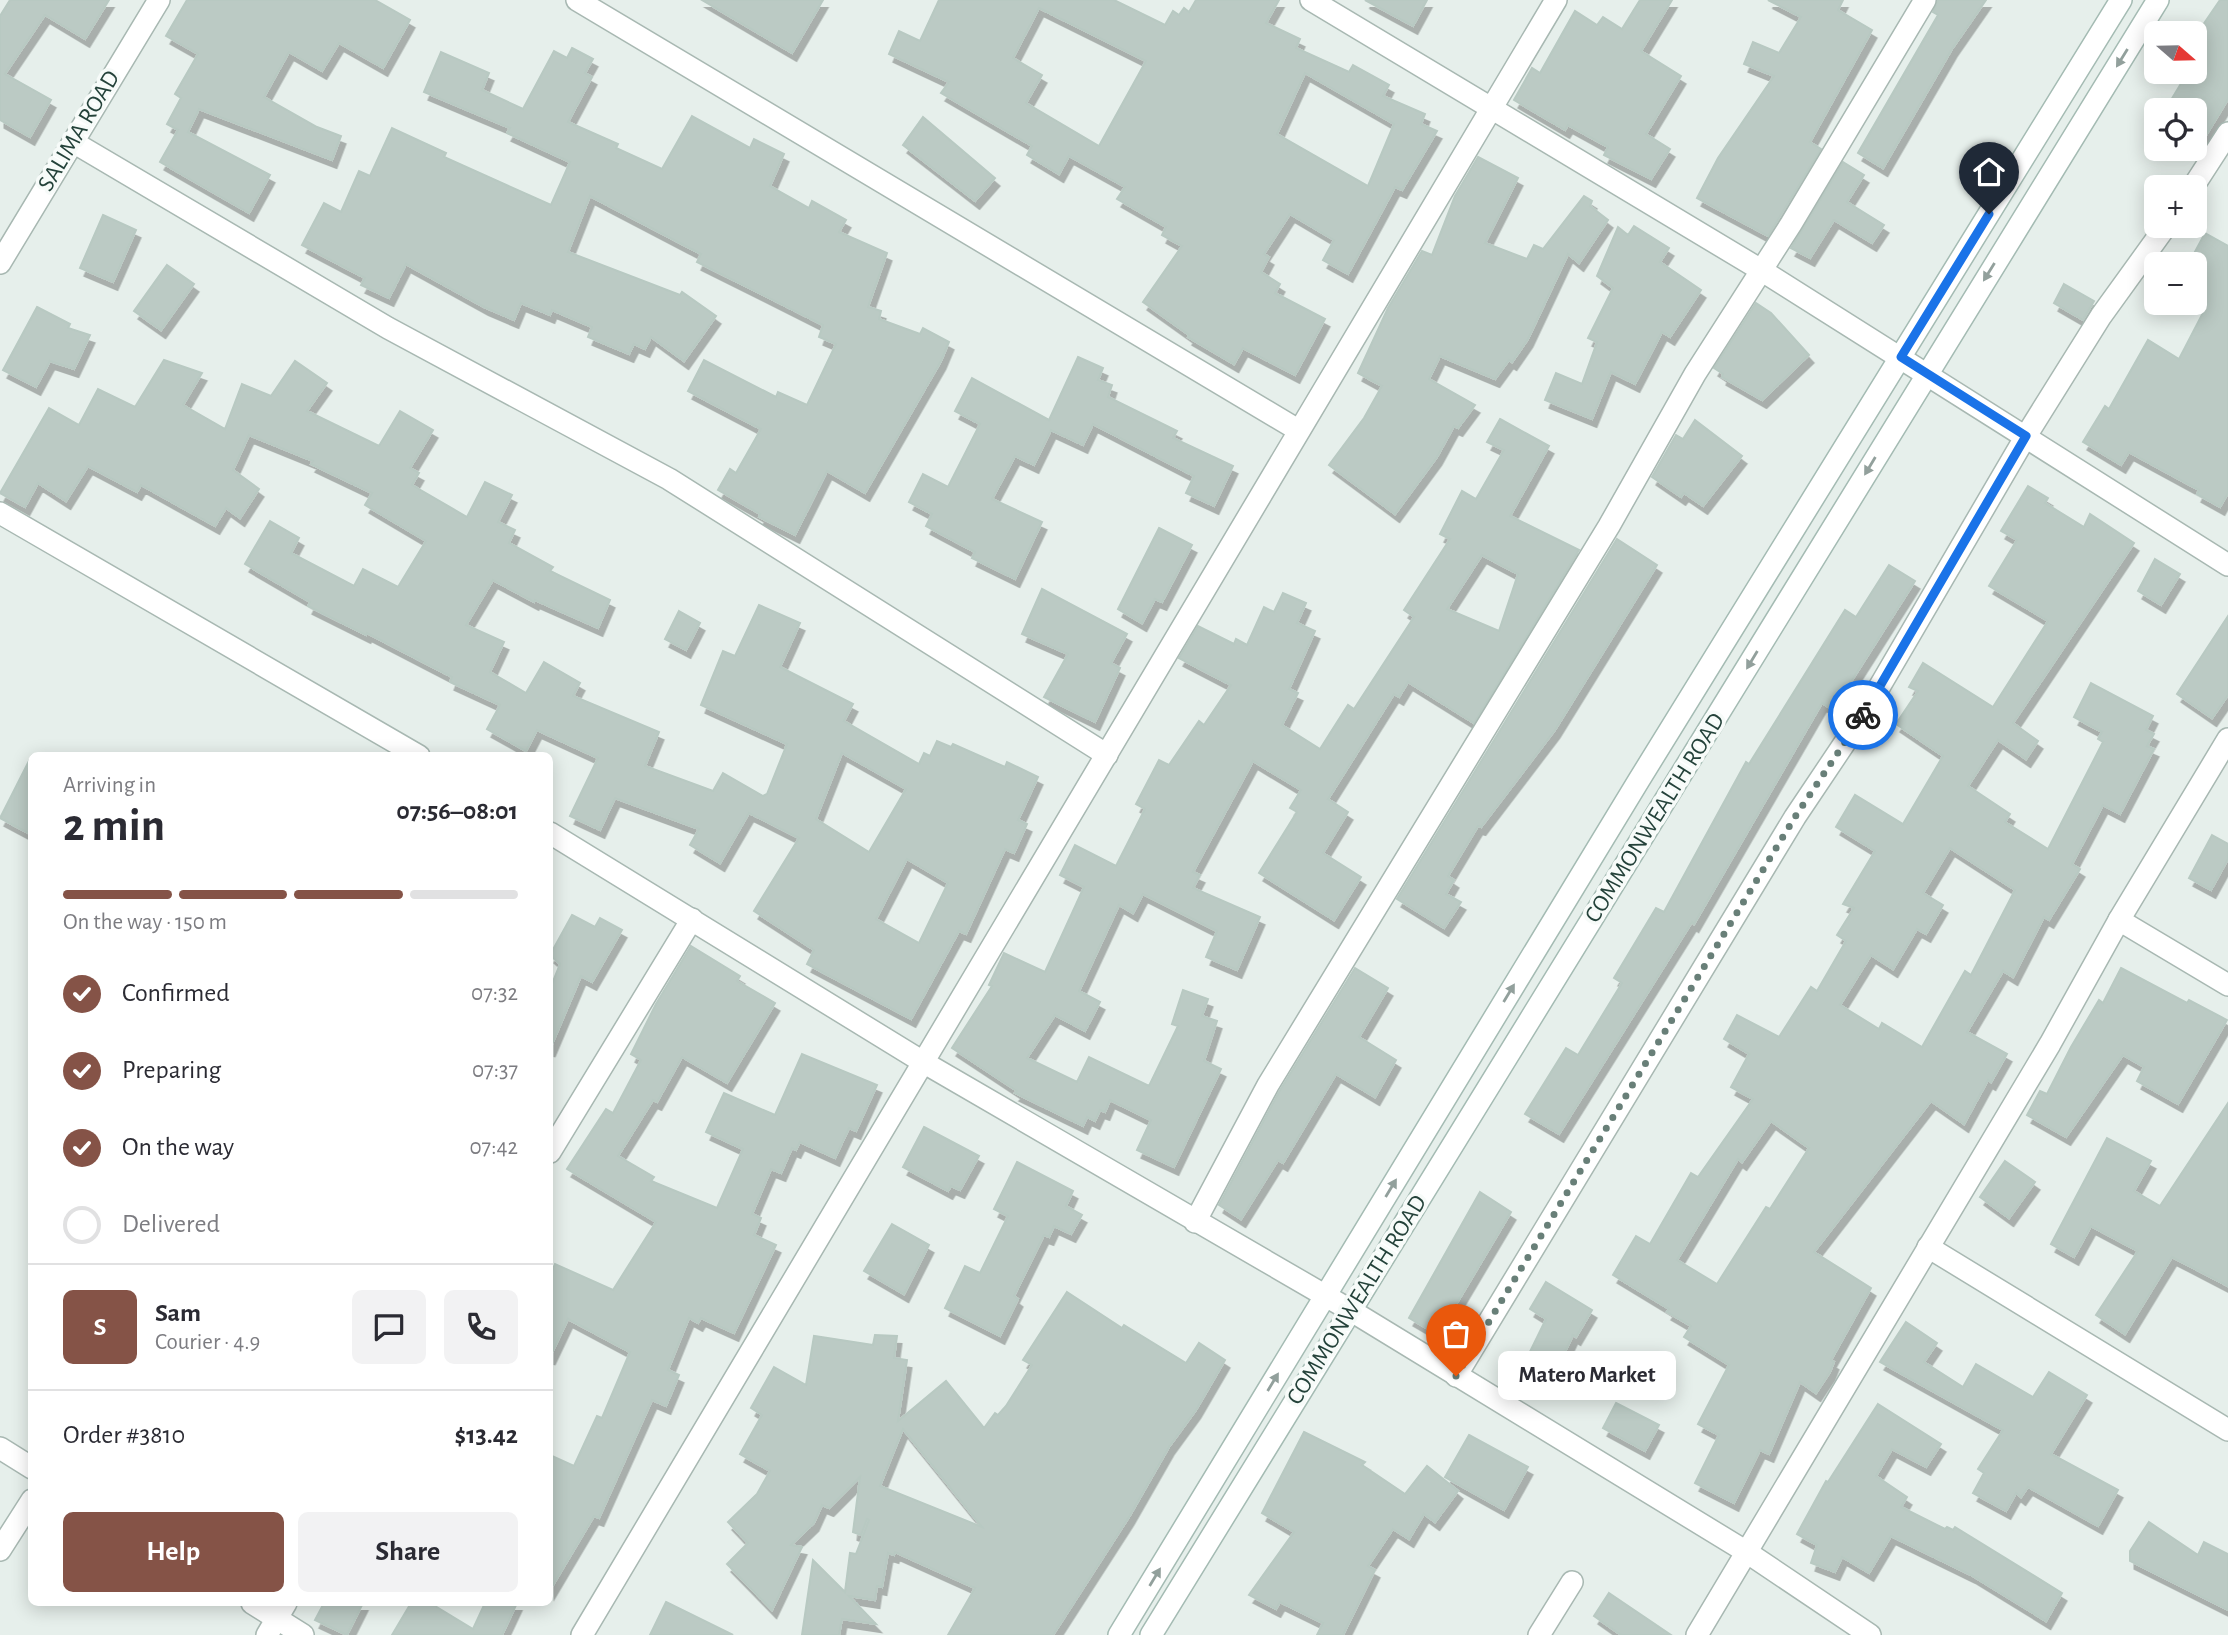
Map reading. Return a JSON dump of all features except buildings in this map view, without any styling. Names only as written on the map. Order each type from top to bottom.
[{"type":"street","name":"SALIMA ROAD","points":[[0,263],[159,0]]},
{"type":"street","points":[[577,0],[1298,430]]},
{"type":"street","points":[[1311,0],[1761,270],[2228,565]]},
{"type":"street","points":[[582,1635],[714,1419],[1298,430],[1556,0]]},
{"type":"street","points":[[1195,1222],[1268,1085],[1609,526],[1668,418],[1925,0]]},
{"type":"street","name":"COMMONWEALTH ROAD","points":[[1119,1635],[1639,780],[2121,0]]},
{"type":"street","name":"COMMONWEALTH ROAD","points":[[1151,1635],[2158,0]]},
{"type":"street","points":[[2201,175],[2228,133]]},
{"type":"street","points":[[73,142],[388,328],[669,479],[1107,755]]},
{"type":"street","points":[[1456,1376],[1795,817],[1860,720],[2026,436],[2101,317],[2157,238]]},
{"type":"street","points":[[0,513],[412,752]]},
{"type":"street","points":[[1697,1635],[2050,1044],[2119,920],[2228,738]]},
{"type":"street","points":[[553,835],[923,1062],[1350,1310],[1745,1552],[1870,1635]]},
{"type":"street","points":[[553,1147],[692,919]]},
{"type":"street","points":[[2119,920],[2228,985]]},
{"type":"street","points":[[1927,1247],[2228,1430]]},
{"type":"street","points":[[0,1448],[28,1466]]},
{"type":"street","points":[[0,1550],[28,1506]]},
{"type":"street","points":[[1539,1635],[1572,1582]]},
{"type":"street","points":[[257,1606],[303,1635]]},
{"type":"way so far","points":[[1456,1376],[1795,817],[1863,715]]},
{"type":"place","name":"Matero Market","points":[[1456,1376]]},
{"type":"route","points":[[1863,715],[2026,436],[1901,357],[1989,214]]}]
